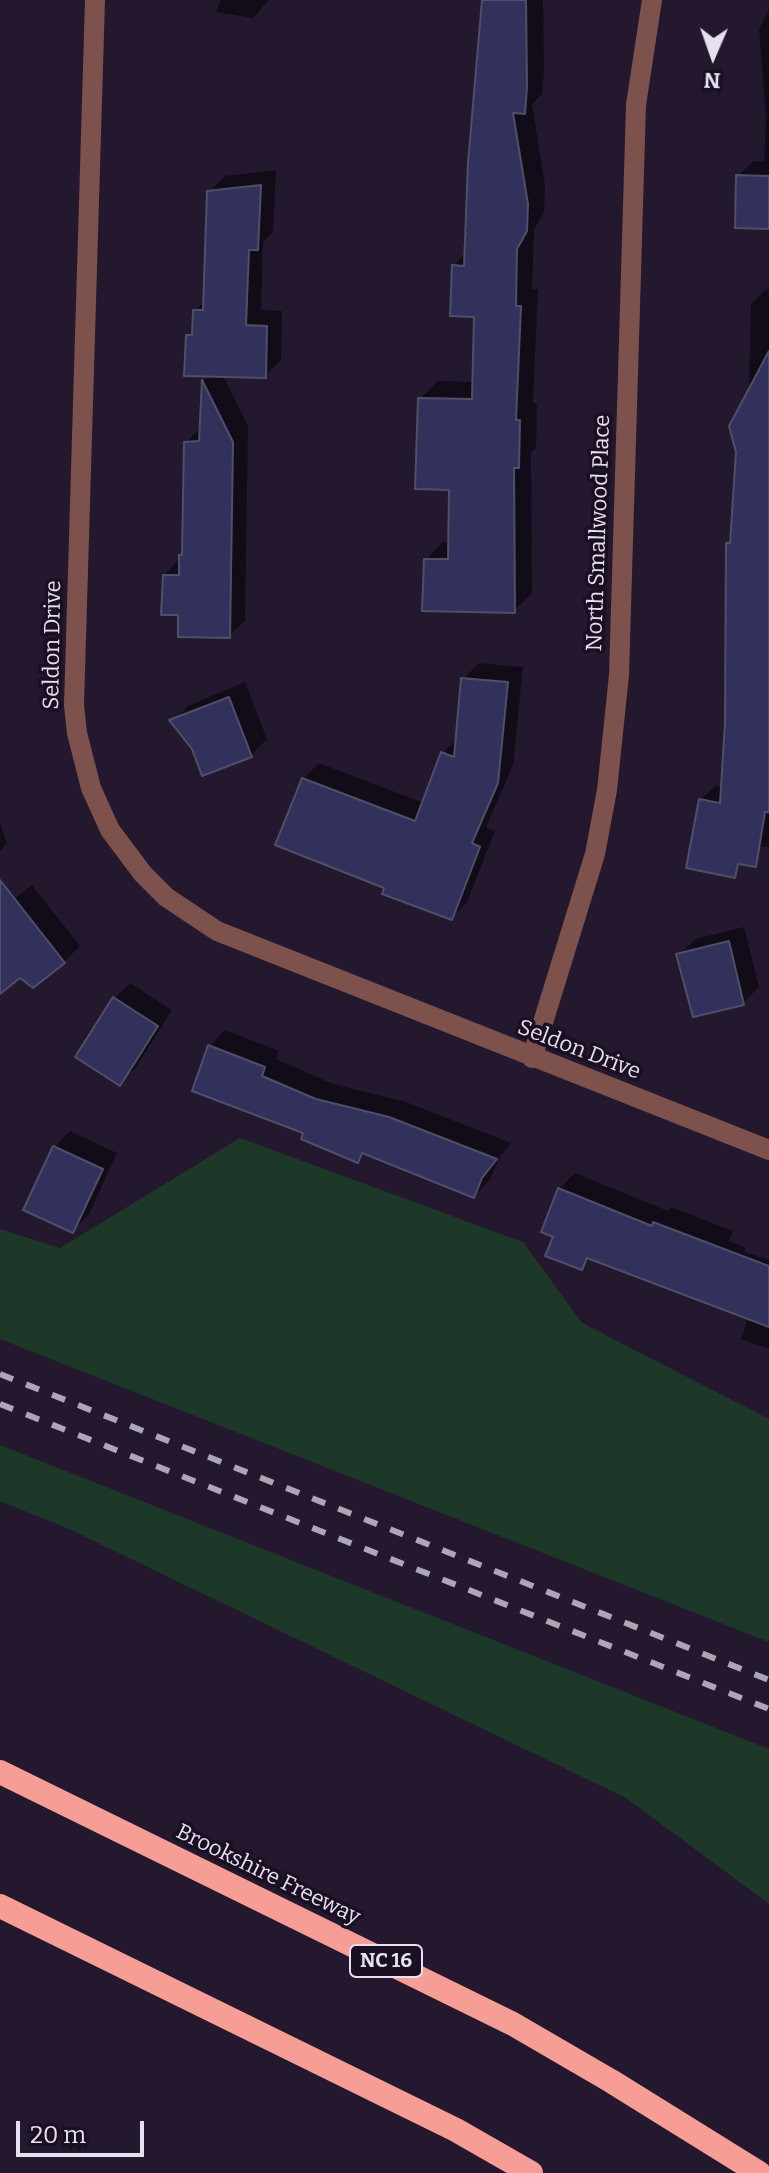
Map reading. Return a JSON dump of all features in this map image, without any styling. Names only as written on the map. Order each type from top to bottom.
[{"type":"highway","name":"Brookshire Freeway","points":[[0,1772],[513,2024],[759,2173]]},
{"type":"highway","points":[[0,1906],[456,2130],[531,2173]]},
{"type":"street","name":"Seldon Drive","points":[[95,0],[74,705],[77,733],[91,788],[110,830],[143,874],[166,897],[217,931],[769,1150]]},
{"type":"street","name":"North Smallwood Place","points":[[532,1058],[595,854],[607,790],[619,675],[636,105],[652,0]]},
{"type":"green space","points":[[240,1138],[523,1242],[582,1323],[769,1419],[769,1642],[0,1339],[0,1229],[60,1248]]},
{"type":"green space","points":[[0,1445],[769,1749],[769,1904],[626,1798],[69,1529],[0,1501]]},
{"type":"building","points":[[482,0],[526,0],[525,114],[513,113],[528,204],[527,231],[517,249],[516,306],[521,306],[516,420],[520,420],[519,468],[514,468],[515,613],[422,611],[424,559],[448,559],[449,490],[415,489],[418,398],[472,399],[474,317],[450,316],[452,265],[464,266],[468,163]]},
{"type":"building","points":[[736,175],[769,176],[769,229],[735,228]]},
{"type":"building","points":[[261,185],[258,250],[249,250],[246,325],[267,326],[266,378],[184,376],[186,335],[192,335],[193,310],[203,310],[207,191]]},
{"type":"building","points":[[769,351],[769,812],[765,812],[756,867],[738,864],[735,878],[686,868],[699,799],[720,803],[725,723],[726,543],[730,543],[736,452],[729,426]]},
{"type":"building","points":[[202,380],[233,442],[230,638],[178,637],[178,615],[161,615],[163,575],[179,575],[184,442],[199,441]]},
{"type":"building","points":[[461,678],[508,682],[498,783],[472,843],[480,847],[452,920],[382,894],[384,888],[275,845],[302,778],[415,821],[441,752],[454,757]]},
{"type":"building","points":[[229,697],[252,757],[202,776],[192,749],[169,720]]},
{"type":"building","points":[[0,880],[65,963],[33,988],[20,978],[0,994]]},
{"type":"building","points":[[729,941],[744,1005],[693,1017],[676,954]]},
{"type":"building","points":[[113,997],[158,1026],[120,1086],[75,1057]]},
{"type":"building","points":[[208,1045],[265,1067],[262,1076],[316,1099],[389,1117],[497,1159],[482,1178],[474,1198],[362,1153],[358,1163],[301,1139],[303,1133],[192,1091]]},
{"type":"building","points":[[53,1146],[103,1169],[73,1233],[23,1210]]},
{"type":"building","points":[[558,1188],[652,1226],[653,1222],[769,1266],[769,1327],[587,1258],[582,1270],[545,1256],[553,1237],[541,1232]]},
{"type":"railway","points":[[0,1374],[769,1680]]},
{"type":"railway","points":[[0,1404],[769,1709]]}]
